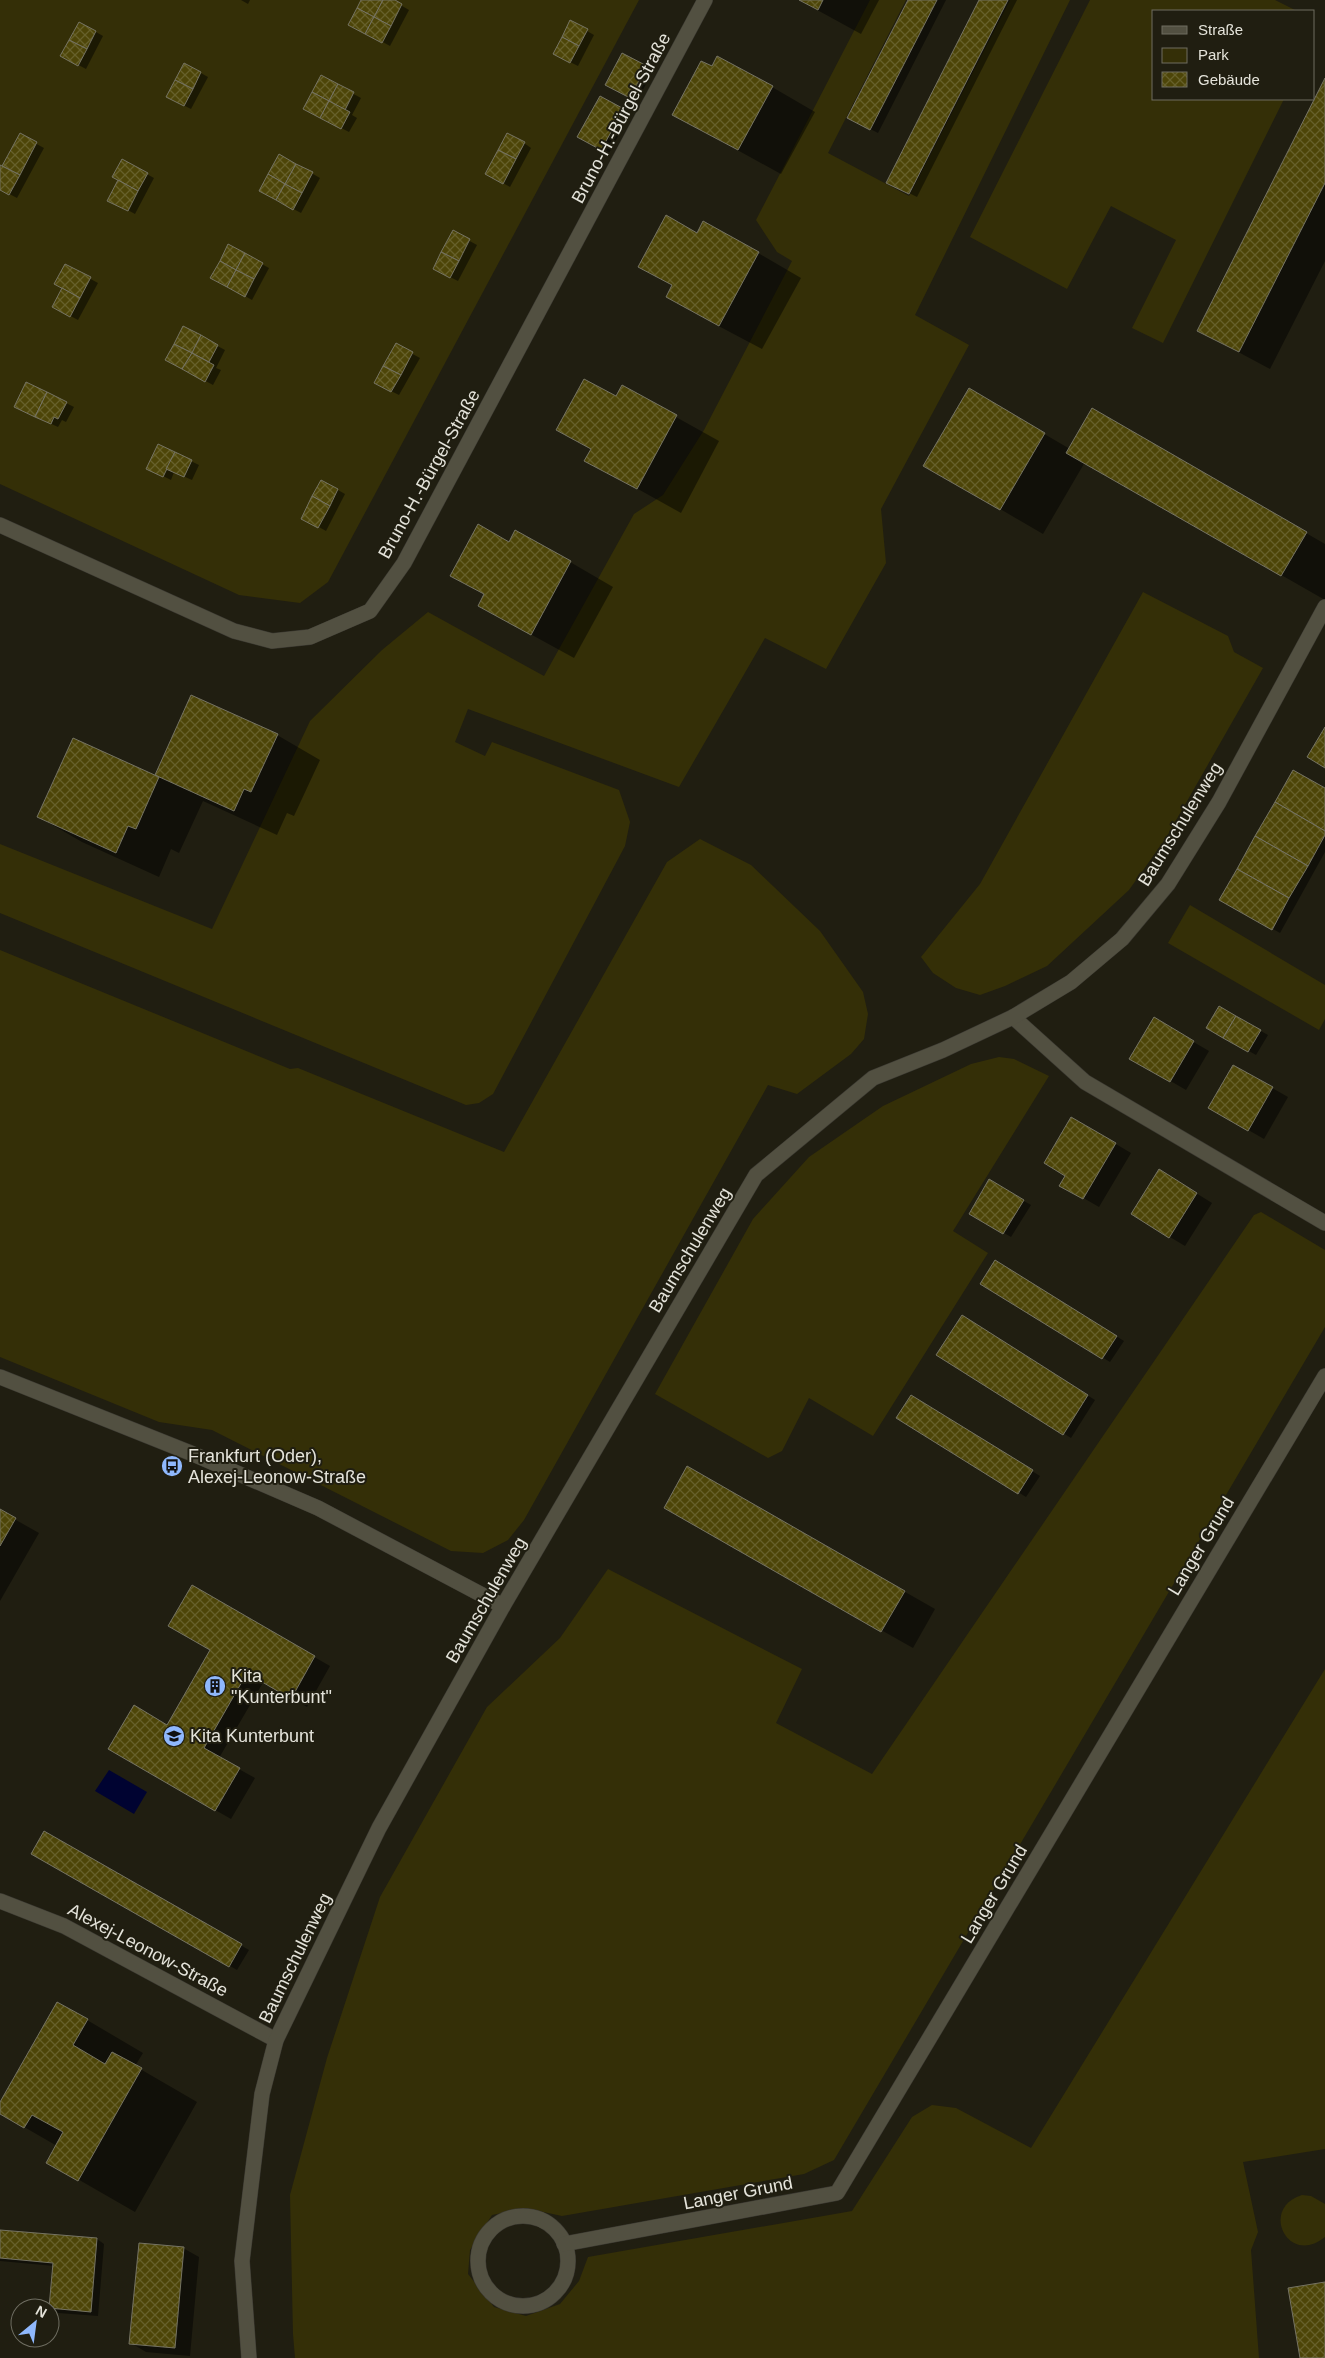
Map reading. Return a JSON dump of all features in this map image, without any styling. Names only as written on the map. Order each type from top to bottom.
[{"type":"street","name":"Bruno-H.-Bürgel-Straße","points":[[0,526],[234,631],[272,642],[310,637],[370,611],[404,563],[705,0]]},
{"type":"street","name":"Baumschulenweg","points":[[249,2358],[242,2261],[262,2094],[276,2040],[379,1828],[503,1606],[756,1175],[873,1078],[943,1050],[1013,1017],[1071,982],[1122,938],[1168,884],[1219,802],[1325,607]]},
{"type":"street","points":[[1013,1017],[1085,1082],[1325,1223]]},
{"type":"street","name":"Langer Grund","points":[[564,2244],[837,2193],[1325,1376]]},
{"type":"street","points":[[0,1377],[193,1454],[318,1508],[503,1606]]},
{"type":"street","name":"Alexej-Leonow-Straße","points":[[0,1901],[64,1926],[276,2040]]},
{"type":"street","points":[[519,2216],[533,2217],[551,2227],[564,2244],[568,2259],[566,2274],[553,2294],[533,2305],[518,2306],[503,2301],[490,2292],[482,2279],[478,2264],[479,2251],[484,2238],[493,2227],[505,2220],[519,2216]]},
{"type":"green space","points":[[0,0],[639,0],[328,582],[300,603],[239,595],[0,484]]},
{"type":"green space","points":[[870,0],[906,0],[828,153],[909,196],[1010,0],[1070,0],[915,315],[969,345],[881,509],[886,563],[826,669],[765,638],[679,787],[468,709],[455,742],[485,756],[492,742],[619,790],[630,822],[625,846],[493,1094],[479,1103],[466,1105],[0,913],[0,844],[212,929],[310,721],[382,650],[428,612],[544,676],[634,514],[663,495],[704,430],[792,261],[777,252],[756,220]]},
{"type":"green space","points":[[1090,0],[1275,0],[1295,10],[1152,10],[1152,100],[1284,100],[1163,343],[1132,328],[1176,240],[1111,206],[1067,289],[970,237]]},
{"type":"green space","points":[[1143,592],[1228,636],[1234,652],[1263,668],[1166,838],[1129,890],[1047,966],[1005,986],[980,995],[956,988],[933,973],[921,957],[980,884]]},
{"type":"green space","points":[[700,839],[751,865],[820,931],[863,992],[868,1014],[864,1039],[851,1054],[797,1094],[768,1085],[524,1520],[508,1540],[483,1553],[451,1551],[212,1430],[159,1422],[0,1357],[0,950],[290,1069],[298,1068],[504,1152],[667,862]]},
{"type":"green space","points":[[1190,905],[1325,985],[1325,1019],[1319,1030],[1168,943]]},
{"type":"green space","points":[[999,1057],[1014,1059],[1049,1076],[953,1231],[988,1253],[873,1436],[809,1398],[782,1451],[768,1458],[655,1394],[753,1219],[809,1157],[883,1106],[971,1064]]},
{"type":"green space","points":[[1261,1212],[1325,1250],[1325,1327],[834,2160],[804,2174],[562,2216],[525,2208],[492,2215],[470,2250],[468,2274],[494,2307],[526,2316],[560,2304],[579,2281],[588,2257],[852,2211],[912,2117],[932,2105],[956,2108],[1031,2148],[1325,1669],[1325,2149],[1243,2162],[1258,2232],[1251,2250],[1259,2358],[295,2358],[290,2195],[327,2058],[380,1897],[487,1707],[560,1638],[608,1569],[802,1669],[776,1723],[872,1774],[1254,1215]]},
{"type":"green space","points":[[1302,2195],[1311,2196],[1325,2204],[1325,2237],[1312,2244],[1300,2245],[1290,2240],[1284,2232],[1281,2222],[1282,2211],[1289,2202]]},
{"type":"water","points":[[109,1770],[147,1792],[134,1814],[95,1791]]},
{"type":"building","points":[[361,0],[383,0],[374,17],[357,8]]},
{"type":"building","points":[[383,0],[395,0],[402,4],[391,26],[374,17]]},
{"type":"building","points":[[799,0],[823,0],[818,10]]},
{"type":"building","points":[[908,0],[937,0],[870,130],[847,118]]},
{"type":"building","points":[[979,0],[1008,0],[909,194],[886,183]]},
{"type":"building","points":[[357,8],[374,17],[365,34],[348,25]]},
{"type":"building","points":[[374,17],[391,26],[382,43],[365,34]]},
{"type":"building","points":[[570,20],[588,29],[579,46],[562,37]]},
{"type":"building","points":[[79,22],[96,31],[87,49],[69,40]]},
{"type":"building","points":[[562,37],[579,46],[570,63],[553,54]]},
{"type":"building","points":[[69,40],[87,49],[78,66],[60,56]]},
{"type":"building","points":[[622,53],[647,66],[630,98],[605,85]]},
{"type":"building","points":[[717,56],[773,86],[738,150],[672,115],[701,61],[712,66]]},
{"type":"building","points":[[184,63],[201,72],[193,89],[175,80]]},
{"type":"building","points":[[321,75],[338,84],[329,101],[312,92]]},
{"type":"building","points":[[1325,78],[1325,183],[1239,352],[1197,331]]},
{"type":"building","points":[[175,80],[193,89],[184,106],[166,97]]},
{"type":"building","points":[[338,84],[354,92],[345,110],[329,101]]},
{"type":"building","points":[[312,92],[329,101],[320,118],[303,109]]},
{"type":"building","points":[[600,96],[624,109],[601,150],[577,137]]},
{"type":"building","points":[[329,101],[350,112],[341,129],[320,118]]},
{"type":"building","points":[[20,133],[37,142],[20,175],[2,166]]},
{"type":"building","points":[[507,133],[525,142],[516,159],[498,150]]},
{"type":"building","points":[[498,150],[516,159],[503,184],[485,174]]},
{"type":"building","points":[[279,154],[296,164],[285,184],[268,174]]},
{"type":"building","points":[[122,159],[148,173],[138,191],[112,177]]},
{"type":"building","points":[[296,164],[313,172],[302,193],[285,184]]},
{"type":"building","points":[[0,165],[20,175],[9,195],[0,190]]},
{"type":"building","points":[[268,174],[285,184],[276,200],[259,191]]},
{"type":"building","points":[[118,180],[138,191],[128,211],[107,201]]},
{"type":"building","points":[[285,184],[302,193],[293,210],[276,200]]},
{"type":"building","points":[[666,215],[697,233],[703,221],[759,252],[719,326],[666,297],[672,285],[638,267]]},
{"type":"building","points":[[453,230],[470,239],[459,261],[441,252]]},
{"type":"building","points":[[228,244],[245,253],[236,270],[220,261]]},
{"type":"building","points":[[441,252],[459,261],[450,278],[433,269]]},
{"type":"building","points":[[245,253],[263,263],[254,279],[236,270]]},
{"type":"building","points":[[220,261],[236,270],[227,287],[210,278]]},
{"type":"building","points":[[65,264],[91,277],[80,298],[54,284]]},
{"type":"building","points":[[236,270],[254,279],[245,297],[227,287]]},
{"type":"building","points":[[62,288],[80,298],[70,317],[52,307]]},
{"type":"building","points":[[183,326],[201,335],[192,353],[174,344]]},
{"type":"building","points":[[201,335],[218,345],[209,362],[192,353]]},
{"type":"building","points":[[396,343],[413,352],[401,375],[383,366]]},
{"type":"building","points":[[174,344],[192,353],[182,369],[165,360]]},
{"type":"building","points":[[192,353],[214,365],[205,382],[182,369]]},
{"type":"building","points":[[383,366],[401,375],[391,392],[374,383]]},
{"type":"building","points":[[584,379],[616,396],[622,385],[677,415],[637,489],[584,461],[591,449],[556,430]]},
{"type":"building","points":[[26,382],[47,392],[35,417],[14,407]]},
{"type":"building","points":[[969,388],[1045,433],[1000,510],[923,466]]},
{"type":"building","points":[[47,392],[67,402],[58,419],[54,417],[51,424],[35,417]]},
{"type":"building","points":[[1092,408],[1307,532],[1281,576],[1066,453]]},
{"type":"building","points":[[158,444],[175,452],[163,477],[146,469]]},
{"type":"building","points":[[175,452],[192,460],[184,477],[166,469]]},
{"type":"building","points":[[321,480],[338,489],[330,506],[312,496]]},
{"type":"building","points":[[312,496],[330,506],[318,528],[301,519]]},
{"type":"building","points":[[478,524],[509,542],[515,530],[571,561],[531,635],[478,606],[484,594],[450,576]]},
{"type":"building","points":[[191,695],[278,734],[251,792],[244,789],[234,811],[155,775]]},
{"type":"building","points":[[1325,727],[1325,768],[1307,757]]},
{"type":"building","points":[[73,738],[159,777],[136,829],[128,826],[116,853],[37,817]]},
{"type":"building","points":[[1293,770],[1325,788],[1325,831],[1275,802]]},
{"type":"building","points":[[1275,802],[1325,831],[1325,835],[1308,866],[1255,836]]},
{"type":"building","points":[[1255,836],[1308,866],[1289,898],[1237,869]]},
{"type":"building","points":[[1237,869],[1289,898],[1272,930],[1219,900]]},
{"type":"building","points":[[1219,1006],[1236,1016],[1223,1038],[1206,1028]]},
{"type":"building","points":[[1236,1016],[1261,1030],[1248,1052],[1223,1038]]},
{"type":"building","points":[[1154,1017],[1194,1041],[1170,1082],[1129,1059]]},
{"type":"building","points":[[1233,1065],[1273,1087],[1248,1131],[1208,1108]]},
{"type":"building","points":[[1071,1117],[1116,1143],[1083,1199],[1059,1186],[1065,1176],[1044,1163]]},
{"type":"building","points":[[1159,1169],[1197,1193],[1169,1238],[1131,1214]]},
{"type":"building","points":[[989,1179],[1024,1200],[1003,1234],[969,1214]]},
{"type":"building","points":[[995,1260],[1117,1336],[1102,1359],[980,1284]]},
{"type":"building","points":[[962,1315],[1088,1395],[1063,1435],[936,1355]]},
{"type":"building","points":[[911,1395],[1033,1470],[1018,1494],[896,1418]]},
{"type":"building","points":[[687,1466],[905,1591],[881,1632],[664,1508]]},
{"type":"building","points":[[0,1509],[16,1518],[0,1546]]},
{"type":"building","name":"Kita \"Kunterbunt\"","points":[[192,1585],[315,1656],[291,1699],[247,1673],[204,1748],[240,1768],[215,1811],[108,1749],[134,1705],[167,1725],[210,1650],[168,1626]]},
{"type":"building","points":[[44,1831],[242,1944],[229,1967],[31,1854]]},
{"type":"building","points":[[57,2002],[88,2019],[73,2045],[105,2064],[112,2052],[142,2068],[78,2181],[46,2163],[63,2132],[32,2115],[24,2128],[0,2114],[0,2102]]},
{"type":"building","points":[[0,2230],[97,2238],[91,2312],[60,2309],[60,2298],[50,2298],[53,2263],[0,2258]]},
{"type":"building","points":[[139,2243],[184,2247],[175,2348],[129,2344]]},
{"type":"building","points":[[1325,2282],[1325,2358],[1300,2358],[1288,2288]]},
{"type":"place","name":"Frankfurt (Oder), Alexej-Leonow-Straße","points":[[172,1466]]},
{"type":"place","name":"Kita \"Kunterbunt\"","points":[[215,1686]]},
{"type":"place","name":"Kita Kunterbunt","points":[[174,1736]]}]
